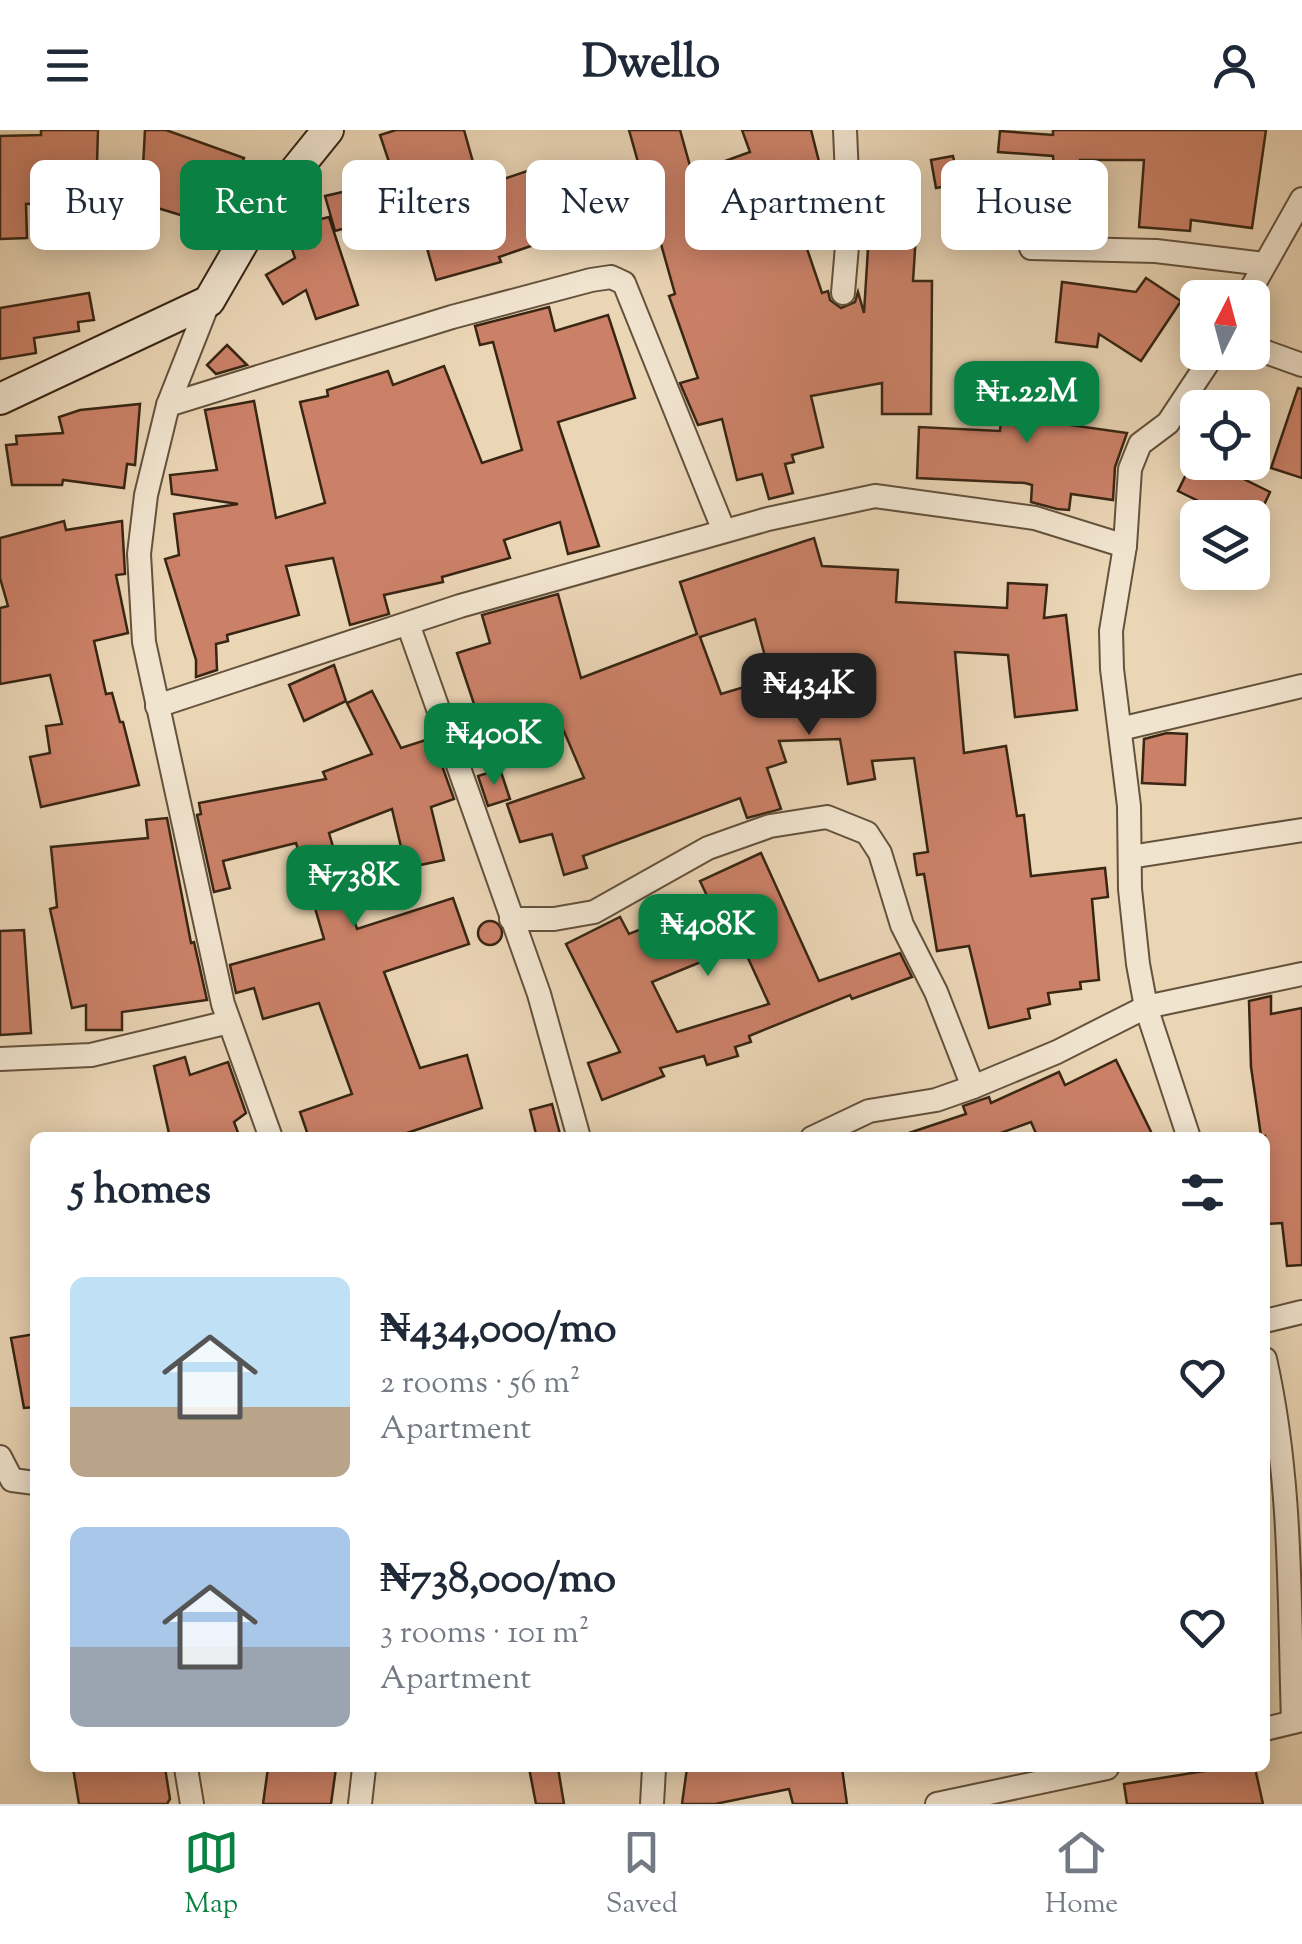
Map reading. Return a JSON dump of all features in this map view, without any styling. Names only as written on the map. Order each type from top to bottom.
[{"type":"street","points":[[269,1132],[229,1022],[156,706],[144,642],[139,554],[146,495],[168,405],[210,300],[257,218],[328,130]]},
{"type":"street","points":[[844,293],[849,223],[845,130]]},
{"type":"street","points":[[1256,280],[1302,199]]},
{"type":"street","points":[[1108,250],[1156,251],[1264,264]]},
{"type":"street","points":[[168,405],[452,317],[610,277],[624,283],[724,531]]},
{"type":"street","points":[[0,400],[210,300]]},
{"type":"street","points":[[1270,353],[1302,365]]},
{"type":"street","points":[[1187,1132],[1146,1007],[1112,630],[1125,546],[1130,469],[1140,444],[1168,423],[1202,370]]},
{"type":"street","points":[[156,706],[408,624],[724,531],[876,496],[1035,518],[1125,546]]},
{"type":"street","points":[[408,624],[539,994],[576,1132]]},
{"type":"street","points":[[1120,729],[1302,686]]},
{"type":"street","points":[[511,919],[554,919],[594,912],[708,848],[770,826],[827,817],[868,833],[880,853],[902,925],[936,992],[973,1086]]},
{"type":"street","points":[[1130,857],[1302,830]]},
{"type":"street","points":[[825,1132],[869,1112],[936,1100],[973,1086],[1057,1052],[1146,1007],[1302,974]]},
{"type":"street","points":[[0,1059],[91,1055],[229,1022]]},
{"type":"street","points":[[1270,1320],[1302,1312]]},
{"type":"street","points":[[1270,1386],[1284,1460],[1298,1721],[1270,1728]]},
{"type":"street","points":[[0,1457],[12,1480],[30,1482]]},
{"type":"street","points":[[187,1772],[192,1804]]},
{"type":"street","points":[[360,1804],[364,1772]]},
{"type":"street","points":[[652,1804],[654,1772]]},
{"type":"street","points":[[938,1804],[1089,1772]]},
{"type":"building","points":[[41,130],[98,130],[97,160],[30,160],[27,238],[0,239],[0,136],[41,135]]},
{"type":"building","points":[[145,130],[166,130],[244,158],[180,160],[180,215],[160,209],[160,160],[143,160]]},
{"type":"building","points":[[396,130],[464,130],[472,160],[388,160],[380,135]]},
{"type":"building","points":[[629,130],[680,130],[688,160],[685,160],[685,250],[807,250],[822,293],[828,291],[830,300],[841,308],[855,302],[858,292],[864,313],[868,250],[915,250],[913,281],[932,281],[931,414],[882,414],[882,383],[811,396],[823,447],[792,455],[794,462],[785,464],[793,493],[769,499],[762,474],[737,480],[722,419],[698,425],[680,383],[698,378],[669,296],[675,294],[663,250],[665,160],[637,160]]},
{"type":"building","points":[[742,130],[811,130],[819,160],[728,160],[750,152]]},
{"type":"building","points":[[1053,130],[1266,130],[1252,228],[1191,220],[1190,231],[1139,227],[1144,160],[1053,160],[1053,156],[998,152],[1000,131],[1053,135]]},
{"type":"building","points":[[953,156],[954,160],[941,160],[941,187],[936,188],[931,160]]},
{"type":"building","points":[[526,171],[526,248],[499,257],[501,262],[436,280],[428,250],[506,250],[506,178]]},
{"type":"building","points":[[342,192],[342,229],[335,231],[325,196]]},
{"type":"building","points":[[329,217],[358,305],[316,319],[306,290],[283,304],[266,275],[295,258],[292,250],[322,250],[322,219]]},
{"type":"building","points":[[1146,278],[1180,300],[1141,361],[1099,334],[1097,347],[1056,342],[1062,282],[1136,292]]},
{"type":"building","points":[[89,293],[94,320],[78,322],[79,331],[34,338],[36,353],[0,359],[0,308]]},
{"type":"building","points":[[549,307],[555,331],[608,315],[635,398],[558,422],[599,546],[568,554],[560,522],[504,540],[510,558],[442,577],[443,582],[384,595],[389,614],[350,625],[333,558],[286,566],[299,615],[227,635],[228,641],[216,644],[217,670],[196,677],[196,660],[165,559],[179,555],[174,514],[238,504],[172,494],[170,475],[217,470],[205,410],[254,401],[276,518],[325,503],[300,402],[328,396],[327,390],[388,371],[393,385],[444,366],[482,463],[522,450],[493,342],[480,345],[475,326]]},
{"type":"building","points":[[227,345],[247,365],[216,374],[207,365]]},
{"type":"building","points":[[1005,364],[1061,368],[1056,423],[1127,433],[1115,467],[1113,500],[1071,494],[1069,510],[1057,509],[1031,502],[1032,485],[1025,483],[917,478],[919,427],[1000,431]]},
{"type":"building","points":[[1298,388],[1302,389],[1302,478],[1271,468]]},
{"type":"building","points":[[140,404],[135,465],[127,464],[124,488],[63,480],[62,485],[12,485],[6,445],[17,444],[16,436],[63,433],[59,417],[80,410]]},
{"type":"building","points":[[1183,480],[1246,480],[1270,492],[1266,500],[1196,500],[1178,491]]},
{"type":"building","points":[[64,521],[66,530],[122,521],[125,574],[116,575],[128,633],[94,641],[106,694],[112,693],[123,722],[139,785],[41,807],[30,757],[50,753],[46,726],[62,724],[50,675],[0,684],[0,608],[8,606],[0,578],[0,538]]},
{"type":"building","points":[[814,538],[822,566],[898,570],[896,602],[1007,608],[1008,583],[1047,585],[1044,618],[1066,615],[1077,710],[1015,717],[1008,655],[955,652],[964,753],[1006,746],[1017,816],[1024,815],[1031,876],[1105,868],[1108,897],[1092,899],[1099,980],[1080,982],[1081,989],[1048,993],[1050,1004],[1028,1009],[1030,1018],[989,1028],[969,946],[937,951],[924,874],[917,875],[914,854],[928,852],[914,758],[872,761],[875,779],[848,784],[840,739],[779,741],[786,762],[767,768],[781,809],[747,818],[740,798],[583,856],[587,868],[564,875],[552,834],[520,842],[507,804],[584,778],[563,729],[490,752],[457,653],[490,643],[482,615],[558,594],[581,678],[697,634],[680,582]],"holes":[[[755,619],[771,679],[721,694],[700,637]]]},
{"type":"building","points":[[334,665],[346,701],[304,721],[289,685]]},
{"type":"building","points":[[372,691],[401,748],[432,738],[454,799],[431,807],[444,860],[406,868],[392,809],[329,833],[357,929],[453,898],[469,944],[384,972],[420,1068],[467,1055],[482,1108],[410,1132],[307,1132],[300,1112],[352,1094],[319,1003],[263,1019],[254,988],[236,993],[230,965],[324,939],[296,843],[223,861],[230,888],[214,892],[197,815],[201,814],[199,803],[326,779],[323,772],[372,754],[347,703]]},
{"type":"building","points":[[1167,733],[1187,734],[1185,785],[1142,783],[1144,739]]},
{"type":"building","points":[[500,769],[510,799],[488,806],[478,776]]},
{"type":"building","points":[[167,818],[191,943],[194,942],[207,1000],[122,1012],[122,1030],[86,1030],[86,1005],[72,1008],[50,909],[57,907],[51,847],[148,838],[146,820]]},
{"type":"building","points":[[761,853],[819,981],[900,953],[912,977],[852,999],[850,995],[749,1036],[751,1042],[735,1047],[738,1056],[707,1065],[704,1056],[660,1068],[664,1076],[602,1100],[588,1063],[620,1052],[566,944],[620,917],[629,934],[710,902],[700,881]],"holes":[[[742,945],[769,1004],[677,1032],[652,982]]]},
{"type":"building","points":[[490,921],[499,924],[499,942],[490,945],[481,942],[478,933],[481,924]]},
{"type":"building","points":[[24,930],[31,1033],[0,1035],[0,931]]},
{"type":"building","points":[[1271,996],[1271,1014],[1302,1008],[1302,1265],[1287,1266],[1282,1223],[1270,1224],[1270,1132],[1260,1132],[1251,1067],[1249,1001]]},
{"type":"building","points":[[185,1057],[190,1075],[228,1062],[246,1113],[234,1122],[238,1132],[169,1132],[154,1066]]},
{"type":"building","points":[[1116,1060],[1151,1132],[1035,1132],[1031,1122],[1004,1132],[912,1132],[966,1114],[963,1106],[989,1097],[991,1103],[1059,1072],[1065,1085]]},
{"type":"building","points":[[552,1104],[559,1132],[536,1132],[530,1110]]},
{"type":"building","points":[[30,1335],[30,1407],[24,1408],[11,1338]]},
{"type":"building","points":[[74,1772],[166,1772],[170,1799],[167,1804],[79,1804]]},
{"type":"building","points":[[267,1772],[335,1772],[331,1804],[263,1804]]},
{"type":"building","points":[[530,1772],[559,1772],[564,1804],[536,1804]]},
{"type":"building","points":[[686,1772],[843,1772],[847,1804],[793,1804],[789,1789],[715,1804],[682,1804]]},
{"type":"building","points":[[1198,1772],[1256,1772],[1263,1804],[1127,1804],[1124,1784]]}]
